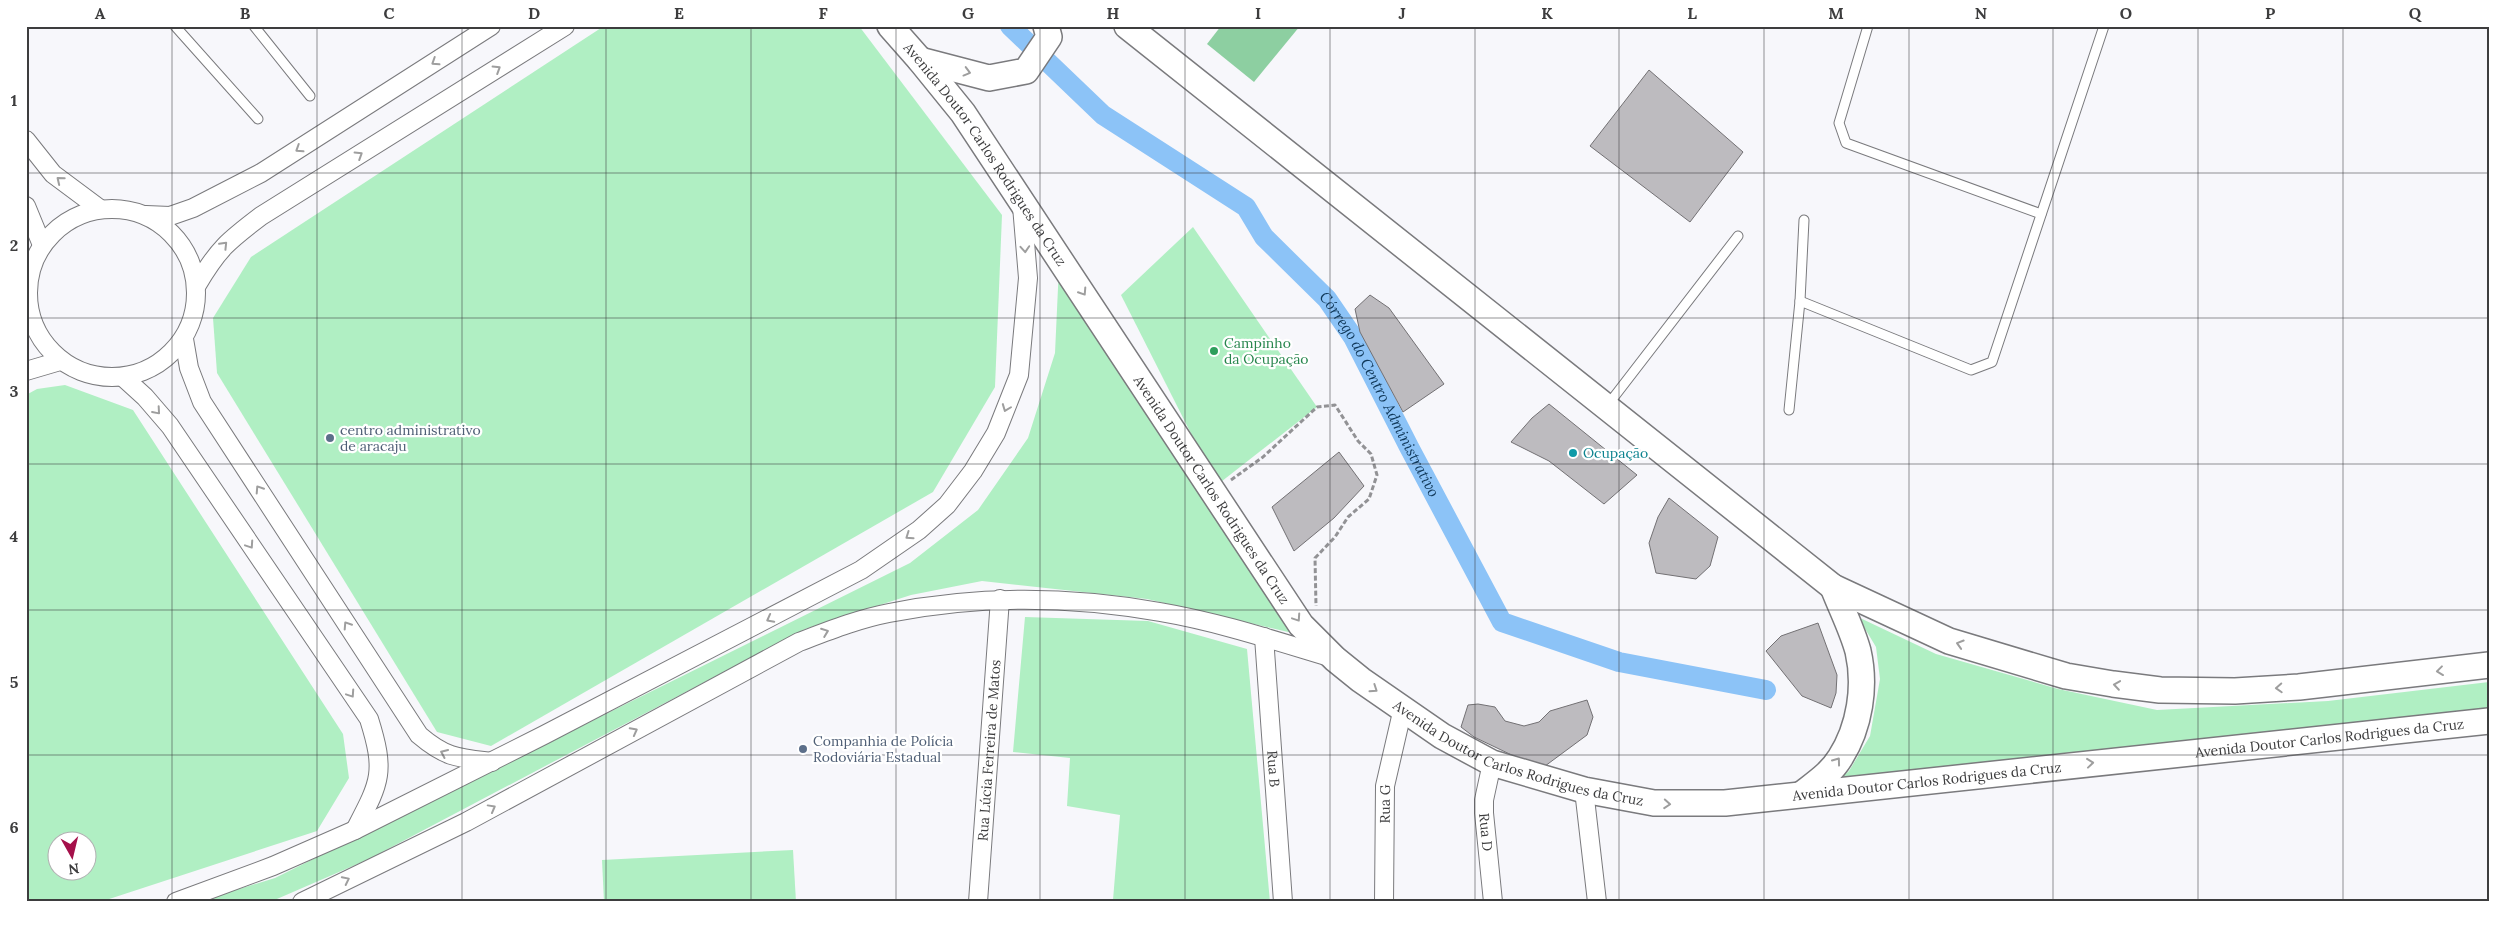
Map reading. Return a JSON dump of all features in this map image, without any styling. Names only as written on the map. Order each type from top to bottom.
[{"type":"main road","name":"Avenida Doutor Carlos Rodrigues da Cruz","points":[[890,26],[963,114],[1022,200],[1301,625],[1335,659],[1442,736],[1492,763],[1584,790],[1654,803],[1675,805],[1725,803],[2489,721]]},
{"type":"main road","points":[[920,60],[989,78],[1026,70],[1049,37],[1046,26]]},
{"type":"main road","points":[[1127,26],[1833,587],[1949,641],[2066,676],[2160,690],[2235,691],[2298,687],[2489,665]]},
{"type":"main road","points":[[1802,794],[1822,778],[1840,758],[1857,716],[1862,687],[1858,651],[1833,587]]},
{"type":"street","points":[[146,215],[171,232],[189,256],[197,286],[194,313],[184,338],[168,357],[147,371],[123,377],[101,377],[80,372],[60,361],[42,342],[30,318],[26,292],[30,267],[42,245],[57,228],[77,216],[100,209],[123,209],[146,215],[170,216],[193,208],[261,173],[491,26]]},
{"type":"street","points":[[197,286],[219,250],[261,216],[565,26]]},
{"type":"street","points":[[26,140],[53,174],[100,209]]},
{"type":"street","points":[[176,902],[273,866],[355,830],[492,762],[861,570],[919,530],[947,505],[973,471],[996,432],[1019,375],[1028,278],[1022,200]]},
{"type":"street","points":[[26,206],[42,245]]},
{"type":"street","points":[[184,338],[189,368],[202,402],[419,735],[436,750],[451,757],[492,762]]},
{"type":"street","points":[[26,371],[60,361]]},
{"type":"street","points":[[123,377],[145,397],[170,426],[369,719],[377,744],[380,765],[376,790],[355,830]]},
{"type":"street","points":[[302,902],[466,822],[799,642],[842,626],[887,613],[960,601],[1000,599],[1074,601],[1161,612],[1264,638],[1335,659]]},
{"type":"street","name":"Rua Lúcia Ferreira de Matos","points":[[978,902],[1000,599]]},
{"type":"street","name":"Rua B","points":[[1264,638],[1283,902]]},
{"type":"street","name":"Rua G","points":[[1384,902],[1385,786],[1403,708]]},
{"type":"street","name":"Rua D","points":[[1492,763],[1484,800],[1484,813],[1493,902]]},
{"type":"street","points":[[1584,790],[1597,902]]},
{"type":"lane","points":[[175,26],[258,119]]},
{"type":"lane","points":[[254,26],[310,96]]},
{"type":"lane","points":[[1868,26],[1839,122],[1846,143],[2041,214]]},
{"type":"lane","points":[[1800,301],[1971,370],[1992,362],[2104,26]]},
{"type":"lane","points":[[1789,410],[1800,301],[1804,220]]},
{"type":"lane","points":[[1606,406],[1738,236]]},
{"type":"path","points":[[1224,484],[1263,457],[1317,407],[1335,404],[1358,441],[1371,454],[1377,475],[1369,499],[1348,517],[1335,537],[1315,558],[1316,606]]},
{"type":"green space","points":[[604,26],[859,26],[1002,215],[995,387],[933,492],[491,746],[437,732],[217,373],[213,318],[251,257]]},
{"type":"green space","points":[[1221,26],[1300,26],[1254,82],[1207,44]]},
{"type":"green space","name":"Campinho da Ocupação","points":[[1193,227],[1317,407],[1217,485],[1121,295]]},
{"type":"green space","points":[[1059,266],[1301,635],[1147,599],[982,581],[911,595],[805,629],[369,859],[270,902],[196,902],[275,878],[910,563],[978,510],[1028,438],[1055,353]]},
{"type":"green space","points":[[65,385],[133,410],[343,734],[349,778],[317,831],[100,902],[26,902],[26,395],[37,389]]},
{"type":"green space","points":[[1025,617],[1148,621],[1247,649],[1270,902],[1113,900],[1120,815],[1067,806],[1070,758],[1013,752]]},
{"type":"green space","points":[[1858,617],[1936,654],[2058,689],[2157,710],[2328,701],[2489,682],[2489,719],[1820,795],[1849,771],[1870,736],[1880,679],[1876,647]]},
{"type":"green space","points":[[793,850],[796,902],[604,902],[602,860]]},
{"type":"building","points":[[1649,70],[1743,152],[1690,222],[1590,146]]},
{"type":"building","points":[[1370,295],[1389,308],[1444,384],[1403,412],[1360,332],[1355,309]]},
{"type":"building","name":"Ocupação","points":[[1549,404],[1637,475],[1604,504],[1549,461],[1511,442],[1532,418]]},
{"type":"building","points":[[1339,452],[1364,486],[1334,518],[1294,551],[1272,507]]},
{"type":"building","points":[[1669,498],[1718,537],[1710,566],[1696,579],[1656,573],[1649,543],[1658,517]]},
{"type":"building","points":[[1818,623],[1837,675],[1836,693],[1831,708],[1802,696],[1766,651],[1781,636]]},
{"type":"building","points":[[1587,700],[1593,717],[1587,735],[1541,769],[1474,737],[1461,727],[1468,705],[1478,704],[1495,707],[1505,721],[1524,726],[1539,722],[1550,711]]},
{"type":"waterway","name":"Córrego do Centro Administrativo","points":[[1010,26],[1103,115],[1246,207],[1264,237],[1327,299],[1353,337],[1502,622],[1619,662],[1766,690]]},
{"type":"place","name":"Campinho da Ocupação","points":[[1214,351]]},
{"type":"place","name":"centro administrativo de aracaju","points":[[330,438]]},
{"type":"place","name":"Ocupação","points":[[1573,453]]},
{"type":"place","name":"Companhia de Polícia Rodoviária Estadual","points":[[803,749]]}]
